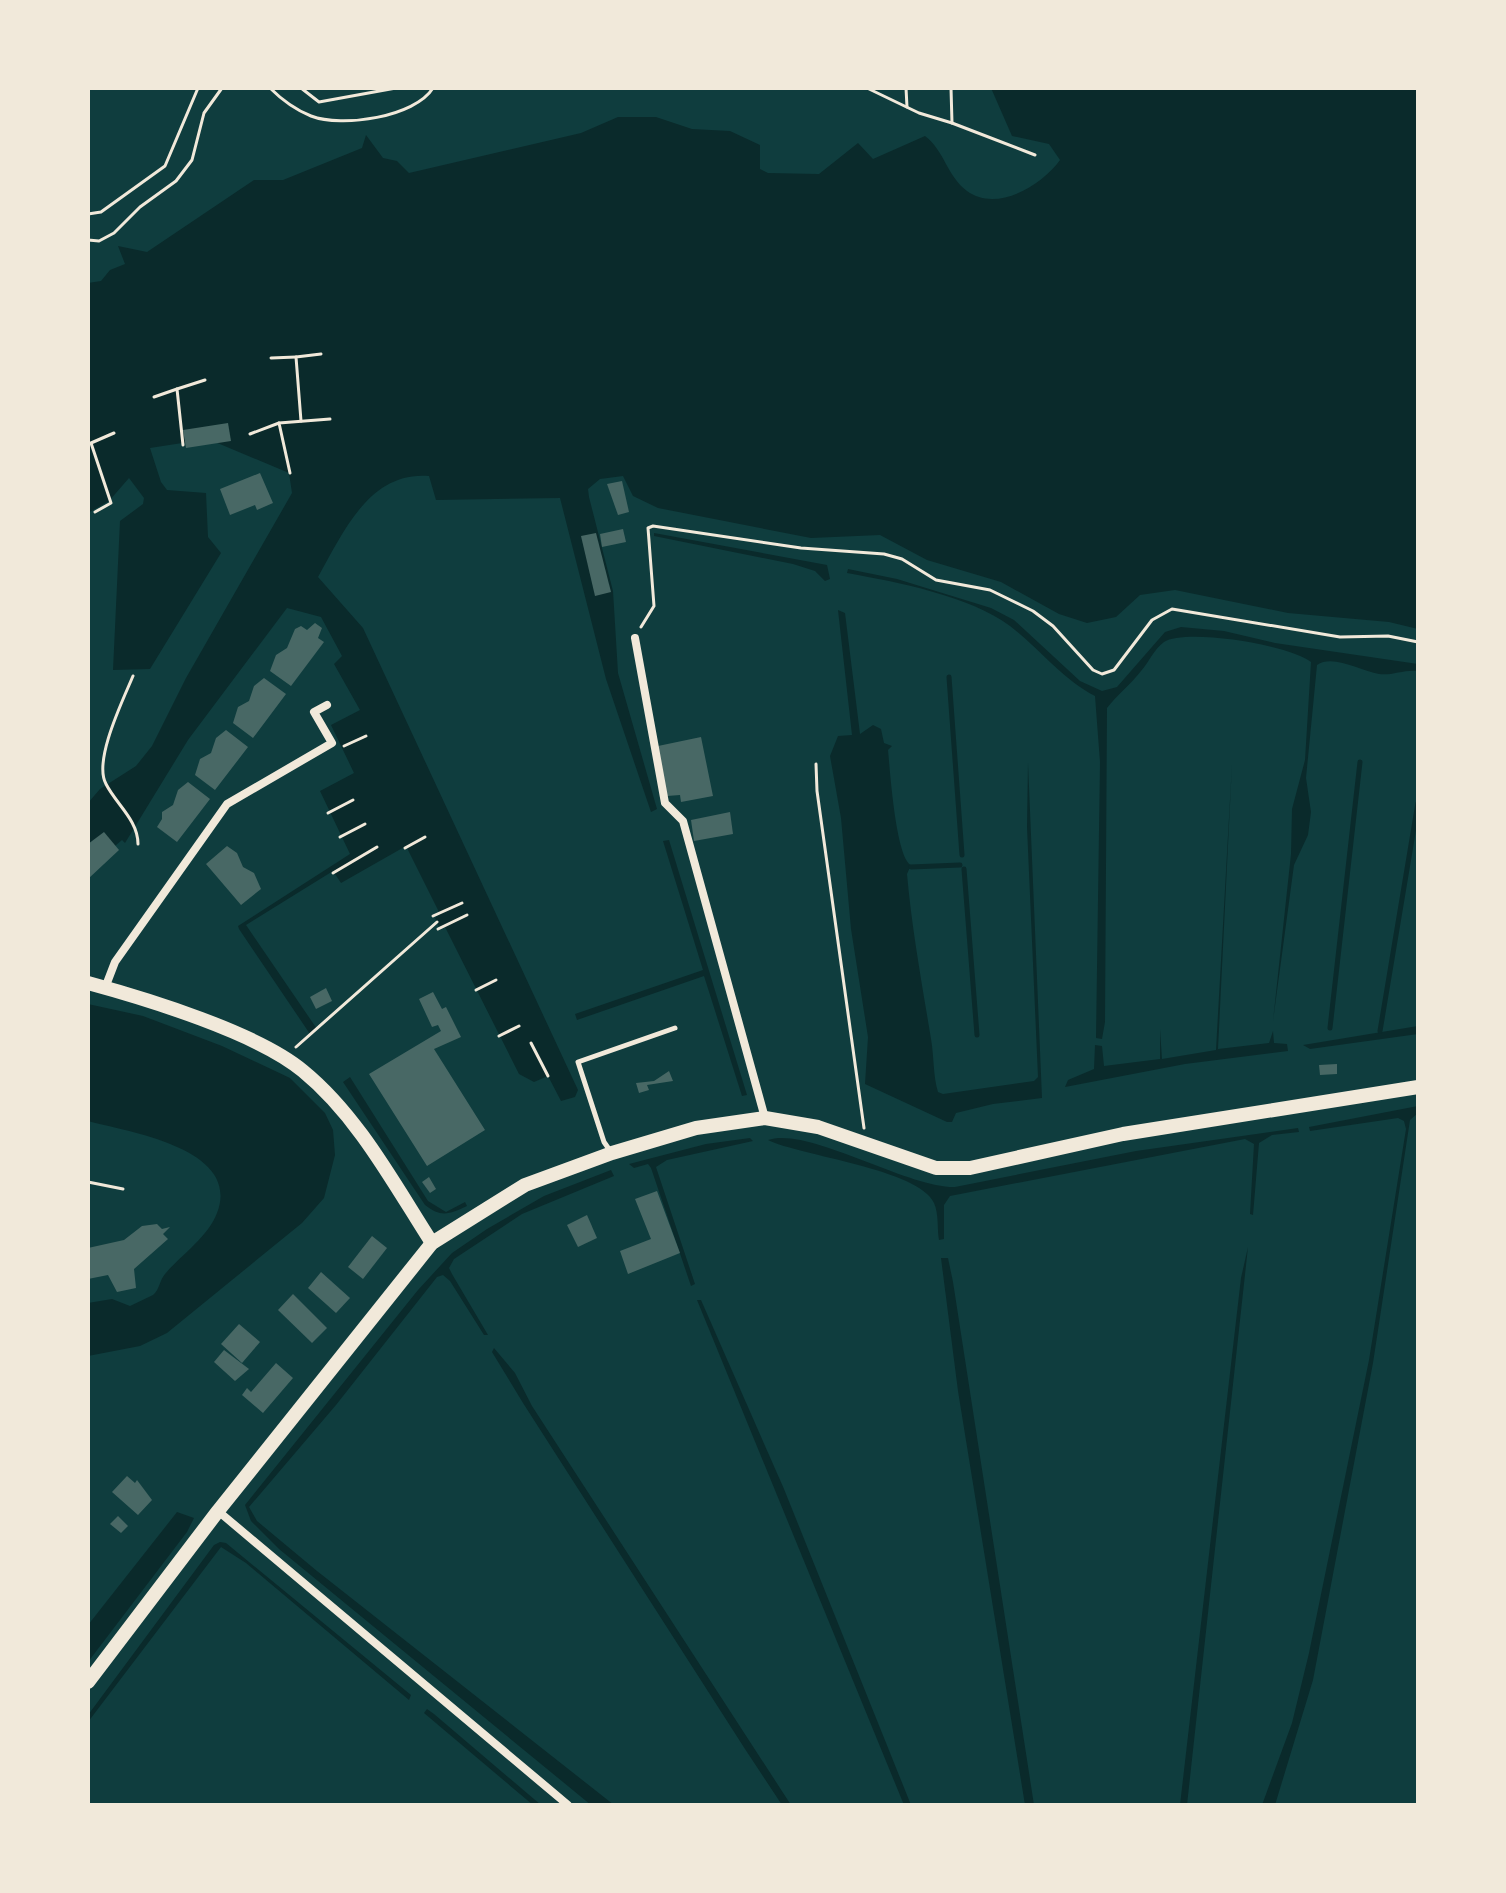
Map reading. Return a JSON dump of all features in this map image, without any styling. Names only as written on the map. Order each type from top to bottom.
[{"type":"street","points":[[635,638],[665,803],[683,821],[765,1118]]},
{"type":"street","points":[[105,988],[115,962],[227,804],[332,743],[314,712],[327,705]]},
{"type":"street","points":[[88,983],[250,1039],[304,1072],[342,1110],[432,1243]]},
{"type":"street","points":[[88,1682],[218,1511],[432,1243],[525,1185],[612,1153],[696,1128],[765,1118],[818,1127],[936,1168],[970,1168],[1123,1134],[1418,1087]]},
{"type":"street","points":[[218,1511],[568,1805]]},
{"type":"lane","points":[[612,1153],[604,1142],[578,1062],[675,1028]]},
{"type":"path","points":[[88,214],[101,212],[165,166],[198,88]]},
{"type":"path","points":[[88,240],[99,241],[114,233],[140,207],[176,181],[192,160],[204,113],[222,88]]},
{"type":"path","points":[[270,88],[311,116],[336,122],[378,117],[419,103],[433,88]]},
{"type":"path","points":[[301,88],[319,102],[396,88]]},
{"type":"path","points":[[867,88],[907,107],[1035,155]]},
{"type":"path","points":[[906,88],[907,107]]},
{"type":"path","points":[[951,88],[952,123]]},
{"type":"path","points":[[271,358],[321,354]]},
{"type":"path","points":[[296,357],[301,421]]},
{"type":"path","points":[[154,397],[205,380]]},
{"type":"path","points":[[177,389],[183,445]]},
{"type":"path","points":[[250,434],[279,423],[330,419]]},
{"type":"path","points":[[279,423],[290,473]]},
{"type":"path","points":[[95,512],[111,503],[91,443],[114,433]]},
{"type":"path","points":[[635,638],[654,606],[648,528],[653,526],[812,550],[884,554],[902,559],[936,580],[990,590],[1033,611],[1053,626],[1093,670],[1102,674],[1114,670],[1152,620],[1172,609],[1340,637],[1388,636],[1418,642]]},
{"type":"path","points":[[133,676],[105,749],[102,773],[137,830],[138,844]]},
{"type":"path","points":[[342,747],[366,736]]},
{"type":"path","points":[[816,764],[867,1143]]},
{"type":"path","points":[[328,813],[353,800]]},
{"type":"path","points":[[340,837],[365,824]]},
{"type":"path","points":[[405,848],[425,837]]},
{"type":"path","points":[[333,873],[377,847]]},
{"type":"path","points":[[433,916],[462,903]]},
{"type":"path","points":[[438,929],[467,915]]},
{"type":"path","points":[[307,1036],[437,922]]},
{"type":"path","points":[[476,990],[496,980]]},
{"type":"path","points":[[499,1036],[519,1026]]},
{"type":"path","points":[[531,1043],[548,1076]]},
{"type":"path","points":[[88,1182],[123,1189]]},
{"type":"water","points":[[991,88],[1418,88],[1418,629],[1389,622],[1288,613],[1175,590],[1140,595],[1116,617],[1087,623],[1059,614],[1001,582],[927,560],[880,535],[811,538],[658,508],[633,496],[623,476],[600,479],[588,489],[589,497],[613,591],[618,673],[657,809],[651,812],[606,679],[560,498],[436,500],[429,476],[408,477],[390,483],[360,508],[318,577],[363,628],[578,1090],[575,1097],[561,1101],[548,1076],[534,1082],[519,1074],[444,925],[439,927],[435,918],[440,914],[406,846],[341,883],[333,871],[246,925],[317,1029],[310,1034],[239,929],[238,926],[350,854],[320,791],[354,773],[331,725],[360,710],[334,664],[342,656],[321,617],[287,608],[188,740],[125,843],[122,840],[88,869],[88,803],[100,789],[136,766],[152,746],[186,678],[292,493],[289,473],[208,439],[150,448],[161,482],[167,490],[206,493],[208,537],[221,553],[150,669],[113,670],[120,521],[143,504],[144,498],[129,478],[109,501],[88,513],[88,283],[101,281],[110,270],[125,264],[118,246],[147,252],[254,180],[283,180],[362,148],[366,135],[383,158],[397,161],[409,173],[581,133],[618,117],[656,117],[692,129],[730,131],[760,145],[760,169],[768,173],[819,174],[858,143],[873,159],[925,136],[967,191],[979,197],[1005,197],[1031,187],[1060,160],[1049,144],[1012,136]]},
{"type":"water","points":[[654,533],[827,565],[830,579],[825,581],[815,571],[793,564],[654,536]]},
{"type":"water","points":[[848,569],[897,579],[991,608],[1014,620],[1080,681],[1102,691],[1117,687],[1165,632],[1181,627],[1224,631],[1275,643],[1418,664],[1418,671],[1384,674],[1339,662],[1317,665],[1306,778],[1311,812],[1308,835],[1294,865],[1273,1021],[1291,854],[1292,809],[1305,760],[1311,662],[1283,650],[1238,640],[1176,638],[1160,645],[1107,708],[1105,1022],[1102,1039],[1096,1038],[1100,762],[1095,696],[1072,681],[994,615],[954,598],[847,573]]},
{"type":"water","points":[[838,610],[845,613],[860,734],[873,725],[881,729],[884,743],[892,746],[888,750],[895,813],[901,847],[911,865],[907,874],[914,936],[936,1086],[938,1092],[943,1094],[1034,1081],[1038,1077],[1027,827],[1028,763],[1042,1098],[993,1104],[956,1113],[952,1122],[947,1122],[865,1084],[868,1037],[851,929],[841,818],[830,756],[838,736],[852,735]]},
{"type":"water","points":[[1232,764],[1218,1049],[1269,1043],[1273,1031],[1274,1043],[1287,1044],[1288,1051],[1185,1064],[1065,1087],[1068,1080],[1094,1069],[1095,1045],[1102,1046],[1104,1066],[1160,1059],[1160,1029],[1162,1059],[1216,1050]]},
{"type":"water","points":[[669,840],[747,1095],[742,1096],[704,976],[577,1020],[575,1014],[703,970],[663,841]]},
{"type":"water","points":[[88,1004],[143,1016],[222,1046],[290,1078],[325,1113],[333,1130],[335,1155],[324,1198],[302,1223],[167,1333],[140,1346],[88,1356],[88,1303],[112,1299],[130,1306],[153,1295],[165,1274],[213,1222],[220,1191],[213,1173],[198,1158],[153,1138],[88,1121]]},
{"type":"water","points":[[1418,1026],[1418,1034],[1310,1049],[1303,1045]]},
{"type":"water","points":[[350,1077],[428,1201],[446,1212],[465,1202],[467,1206],[446,1213],[436,1212],[425,1205],[343,1082]]},
{"type":"water","points":[[1418,1106],[1418,1113],[1410,1120],[1373,1363],[1313,1680],[1275,1805],[1262,1805],[1292,1723],[1309,1653],[1369,1360],[1406,1129],[1404,1121],[1398,1118],[1310,1131],[1309,1127]]},
{"type":"water","points":[[1298,1128],[1299,1132],[1272,1135],[1259,1143],[1253,1215],[1250,1214],[1254,1144],[1245,1139],[950,1196],[944,1205],[944,1239],[939,1240],[936,1207],[924,1191],[883,1172],[768,1140],[786,1138],[807,1142],[911,1178],[955,1187],[1136,1151]]},
{"type":"water","points":[[750,1138],[753,1141],[667,1160],[656,1167],[695,1284],[691,1286],[651,1168],[648,1164],[634,1168],[629,1164],[706,1144]]},
{"type":"water","points":[[611,1170],[614,1176],[522,1214],[454,1259],[449,1268],[488,1335],[484,1335],[450,1281],[443,1275],[437,1277],[336,1405],[249,1507],[257,1521],[317,1571],[614,1805],[591,1805],[279,1549],[251,1521],[245,1505],[418,1290],[452,1253],[544,1196]]},
{"type":"water","points":[[1248,1247],[1187,1805],[1180,1805],[1241,1278]]},
{"type":"water","points":[[941,1258],[948,1258],[953,1282],[1034,1805],[1025,1805],[958,1391]]},
{"type":"water","points":[[697,1300],[701,1300],[784,1489],[911,1805],[904,1805]]},
{"type":"water","points":[[494,1348],[515,1373],[532,1406],[791,1805],[782,1805],[745,1749],[523,1403],[492,1352]]},
{"type":"water","points":[[177,1512],[194,1518],[187,1532],[88,1662],[88,1625]]},
{"type":"water","points":[[226,1543],[411,1695],[409,1700],[246,1563],[221,1547],[88,1722],[88,1715],[214,1545]]},
{"type":"water","points":[[427,1709],[541,1805],[533,1805],[424,1713]]},
{"type":"building","points":[[228,423],[231,441],[186,448],[183,430]]},
{"type":"building","points":[[260,473],[273,503],[257,510],[255,505],[230,515],[220,489]]},
{"type":"building","points":[[622,481],[629,512],[618,515],[607,484]]},
{"type":"building","points":[[623,529],[626,542],[602,547],[600,534]]},
{"type":"building","points":[[596,533],[611,592],[595,596],[581,536]]},
{"type":"building","points":[[315,623],[322,628],[318,638],[324,642],[291,686],[270,671],[276,655],[287,648],[295,629],[301,626],[307,630]]},
{"type":"building","points":[[264,678],[286,694],[253,738],[233,723],[238,707],[249,701],[254,686]]},
{"type":"building","points":[[226,730],[248,747],[215,790],[195,775],[200,759],[211,753],[216,738]]},
{"type":"building","points":[[701,737],[713,796],[681,802],[680,795],[667,796],[658,746]]},
{"type":"building","points":[[188,782],[210,799],[177,842],[157,827],[162,812],[173,805],[178,790]]},
{"type":"building","points":[[730,812],[733,834],[694,841],[691,820]]},
{"type":"building","points":[[104,832],[119,850],[88,879],[88,844]]},
{"type":"building","points":[[227,846],[237,853],[243,867],[254,873],[261,889],[241,905],[206,864]]},
{"type":"building","points":[[326,988],[332,1001],[316,1009],[310,997]]},
{"type":"building","points":[[433,992],[442,1009],[446,1007],[461,1037],[434,1049],[485,1130],[427,1166],[369,1074],[441,1031],[438,1025],[432,1027],[419,999]]},
{"type":"building","points":[[1337,1064],[1337,1074],[1320,1075],[1319,1065]]},
{"type":"building","points":[[669,1071],[673,1081],[647,1085],[649,1090],[639,1093],[636,1083],[654,1081]]},
{"type":"building","points":[[429,1177],[436,1189],[430,1193],[422,1182]]},
{"type":"building","points":[[657,1191],[680,1253],[628,1274],[620,1251],[651,1239],[635,1199]]},
{"type":"building","points":[[587,1215],[597,1238],[578,1247],[567,1225]]},
{"type":"building","points":[[157,1224],[162,1229],[170,1227],[163,1234],[168,1239],[134,1269],[136,1288],[117,1292],[108,1275],[88,1279],[88,1248],[124,1240],[142,1226]]},
{"type":"building","points":[[372,1236],[387,1248],[363,1279],[348,1267]]},
{"type":"building","points":[[321,1272],[350,1298],[336,1313],[308,1288]]},
{"type":"building","points":[[293,1294],[327,1328],[312,1343],[278,1310]]},
{"type":"building","points":[[239,1324],[260,1342],[242,1363],[221,1344]]},
{"type":"building","points":[[224,1350],[249,1369],[235,1381],[214,1362]]},
{"type":"building","points":[[276,1363],[293,1378],[263,1413],[242,1395],[247,1388],[251,1392]]},
{"type":"building","points":[[127,1476],[135,1483],[137,1480],[152,1500],[138,1515],[112,1492]]},
{"type":"building","points":[[118,1516],[128,1526],[121,1533],[110,1524]]},
{"type":"waterway","points":[[949,677],[962,855]]},
{"type":"waterway","points":[[1330,1028],[1360,762]]},
{"type":"waterway","points":[[1380,1031],[1418,803]]},
{"type":"waterway","points":[[911,867],[960,865]]},
{"type":"waterway","points":[[964,869],[977,1035]]}]
